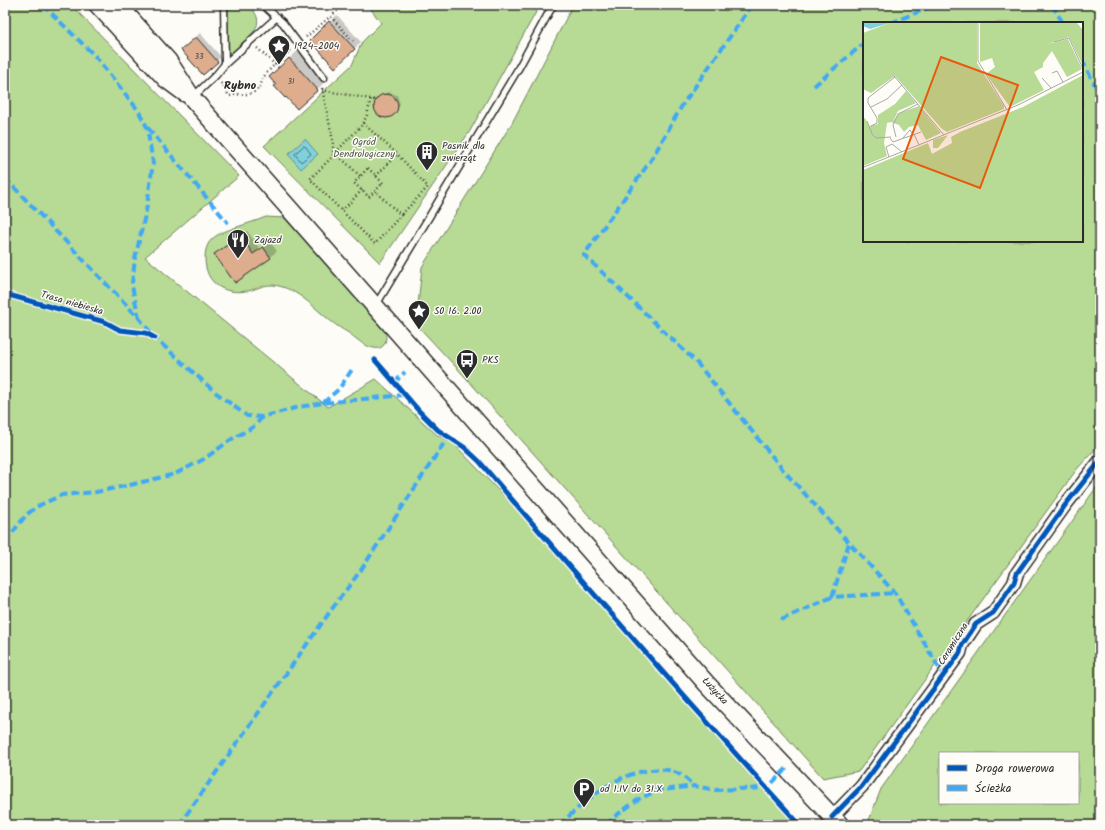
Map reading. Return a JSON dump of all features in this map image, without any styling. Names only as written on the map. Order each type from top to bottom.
[{"type":"main road","points":[[98,5],[166,79],[192,98]]},
{"type":"main road","points":[[118,5],[168,61],[192,98]]},
{"type":"main road","name":"Łużycka","points":[[192,98],[706,682],[836,821]]},
{"type":"street","name":"Ceramiczna","points":[[836,821],[960,653],[962,645],[976,624],[993,613],[1014,583],[1017,573],[1100,461]]},
{"type":"lane","points":[[224,5],[225,64]]},
{"type":"lane","points":[[376,306],[518,69],[553,5]]},
{"type":"lane","points":[[267,6],[299,43],[324,78]]},
{"type":"lane","points":[[192,98],[216,75],[225,64],[277,17]]},
{"type":"path","points":[[219,80],[229,95],[252,94],[257,91],[266,74],[299,43],[344,5]]},
{"type":"path","points":[[331,17],[353,41]]},
{"type":"path","points":[[250,42],[279,68]]},
{"type":"path","points":[[324,78],[322,90],[333,141],[334,155],[360,176]]},
{"type":"path","points":[[322,90],[376,100]]},
{"type":"path","points":[[364,122],[428,187],[375,244],[310,179],[364,122],[371,99]]},
{"type":"path","points":[[376,176],[397,154]]},
{"type":"path","points":[[368,168],[376,176],[383,183],[370,197],[354,183],[368,168]]},
{"type":"path","points":[[342,210],[362,190]]},
{"type":"path","points":[[375,191],[401,215]]},
{"type":"green space","points":[[5,5],[71,5],[239,176],[145,257],[328,407],[376,379],[436,434],[454,444],[522,515],[795,825],[5,825]]},
{"type":"green space","points":[[228,5],[249,5],[254,11],[258,20],[252,33],[228,55],[227,54]]},
{"type":"green space","name":"Ogród Dendrologiczny","points":[[368,5],[540,5],[470,131],[380,263],[264,146],[352,65],[362,42],[381,23]]},
{"type":"green space","points":[[573,5],[1100,5],[1100,444],[1077,469],[859,771],[823,778],[467,379],[416,324],[422,267],[512,123]]},
{"type":"green space","points":[[266,217],[285,218],[385,330],[386,338],[382,347],[375,348],[364,344],[304,299],[285,288],[271,285],[238,292],[223,289],[212,280],[208,274],[205,258],[208,245],[211,241],[225,231]]},
{"type":"green space","points":[[1098,485],[1100,486],[1100,825],[867,825],[881,789]]},
{"type":"water","points":[[305,139],[318,154],[301,169],[288,154]]},
{"type":"building","points":[[329,21],[355,49],[335,68],[310,40]]},
{"type":"building","points":[[196,37],[218,62],[203,75],[181,50]]},
{"type":"building","points":[[289,58],[318,90],[297,109],[274,86],[276,85],[269,77]]},
{"type":"building","points":[[386,94],[395,97],[398,106],[395,115],[386,118],[377,115],[374,106],[377,97]]},
{"type":"building","name":"Zajazd","points":[[241,236],[253,254],[263,247],[271,258],[235,283],[214,254]]},
{"type":"marked path","points":[[43,5],[95,56],[138,110],[147,127],[153,163],[147,206],[135,259],[132,283],[139,318]]},
{"type":"marked path","points":[[752,5],[683,104],[651,160],[584,255],[697,363],[784,471],[895,593],[943,675]]},
{"type":"marked path","points":[[893,22],[935,5]]},
{"type":"marked path","points":[[1052,5],[1062,22]]},
{"type":"marked path","points":[[814,86],[863,44]]},
{"type":"marked path","points":[[1083,62],[1100,95]]},
{"type":"marked path","points":[[148,128],[228,223]]},
{"type":"marked path","points":[[5,178],[139,318],[155,338],[215,392],[247,416],[262,417],[299,407],[323,403],[404,395]]},
{"type":"marked path","points":[[323,403],[339,389],[353,368]]},
{"type":"marked path","points":[[394,383],[405,372]]},
{"type":"marked path","points":[[5,542],[27,514],[40,505],[62,495],[96,492],[175,474],[204,459],[232,439],[255,426],[262,417]]},
{"type":"marked path","points":[[179,825],[361,570],[448,437]]},
{"type":"marked path","points":[[832,597],[849,543]]},
{"type":"marked path","points":[[781,620],[832,597],[895,593]]},
{"type":"marked path","points":[[606,825],[614,817],[639,799],[656,791],[694,786],[716,790],[767,788],[787,768]]},
{"type":"marked path","points":[[559,825],[598,792],[631,774],[661,769],[669,770],[681,775],[694,786]]},
{"type":"cycle path","name":"Trasa niebieska","points":[[5,294],[105,322],[120,330],[146,333],[155,338]]},
{"type":"cycle path","points":[[375,360],[419,411],[438,430],[464,447],[479,461],[638,644],[800,825]]},
{"type":"cycle path","points":[[832,817],[862,786],[960,653],[962,645],[976,624],[993,613],[1014,583],[1017,573],[1066,504],[1100,461]]},
{"type":"place","name":"1924-2004","points":[[279,66]]},
{"type":"place","name":"Pasnik dla zwierząt","points":[[427,172]]},
{"type":"place","name":"Zajazd","points":[[238,260]]},
{"type":"place","name":"S0 16. 2.00","points":[[419,330]]},
{"type":"place","name":"PKS","points":[[467,380]]},
{"type":"place","name":"od 1.IV do 31.X","points":[[584,808]]},
{"type":"district","name":"Rybno","points":[[240,85]]}]
